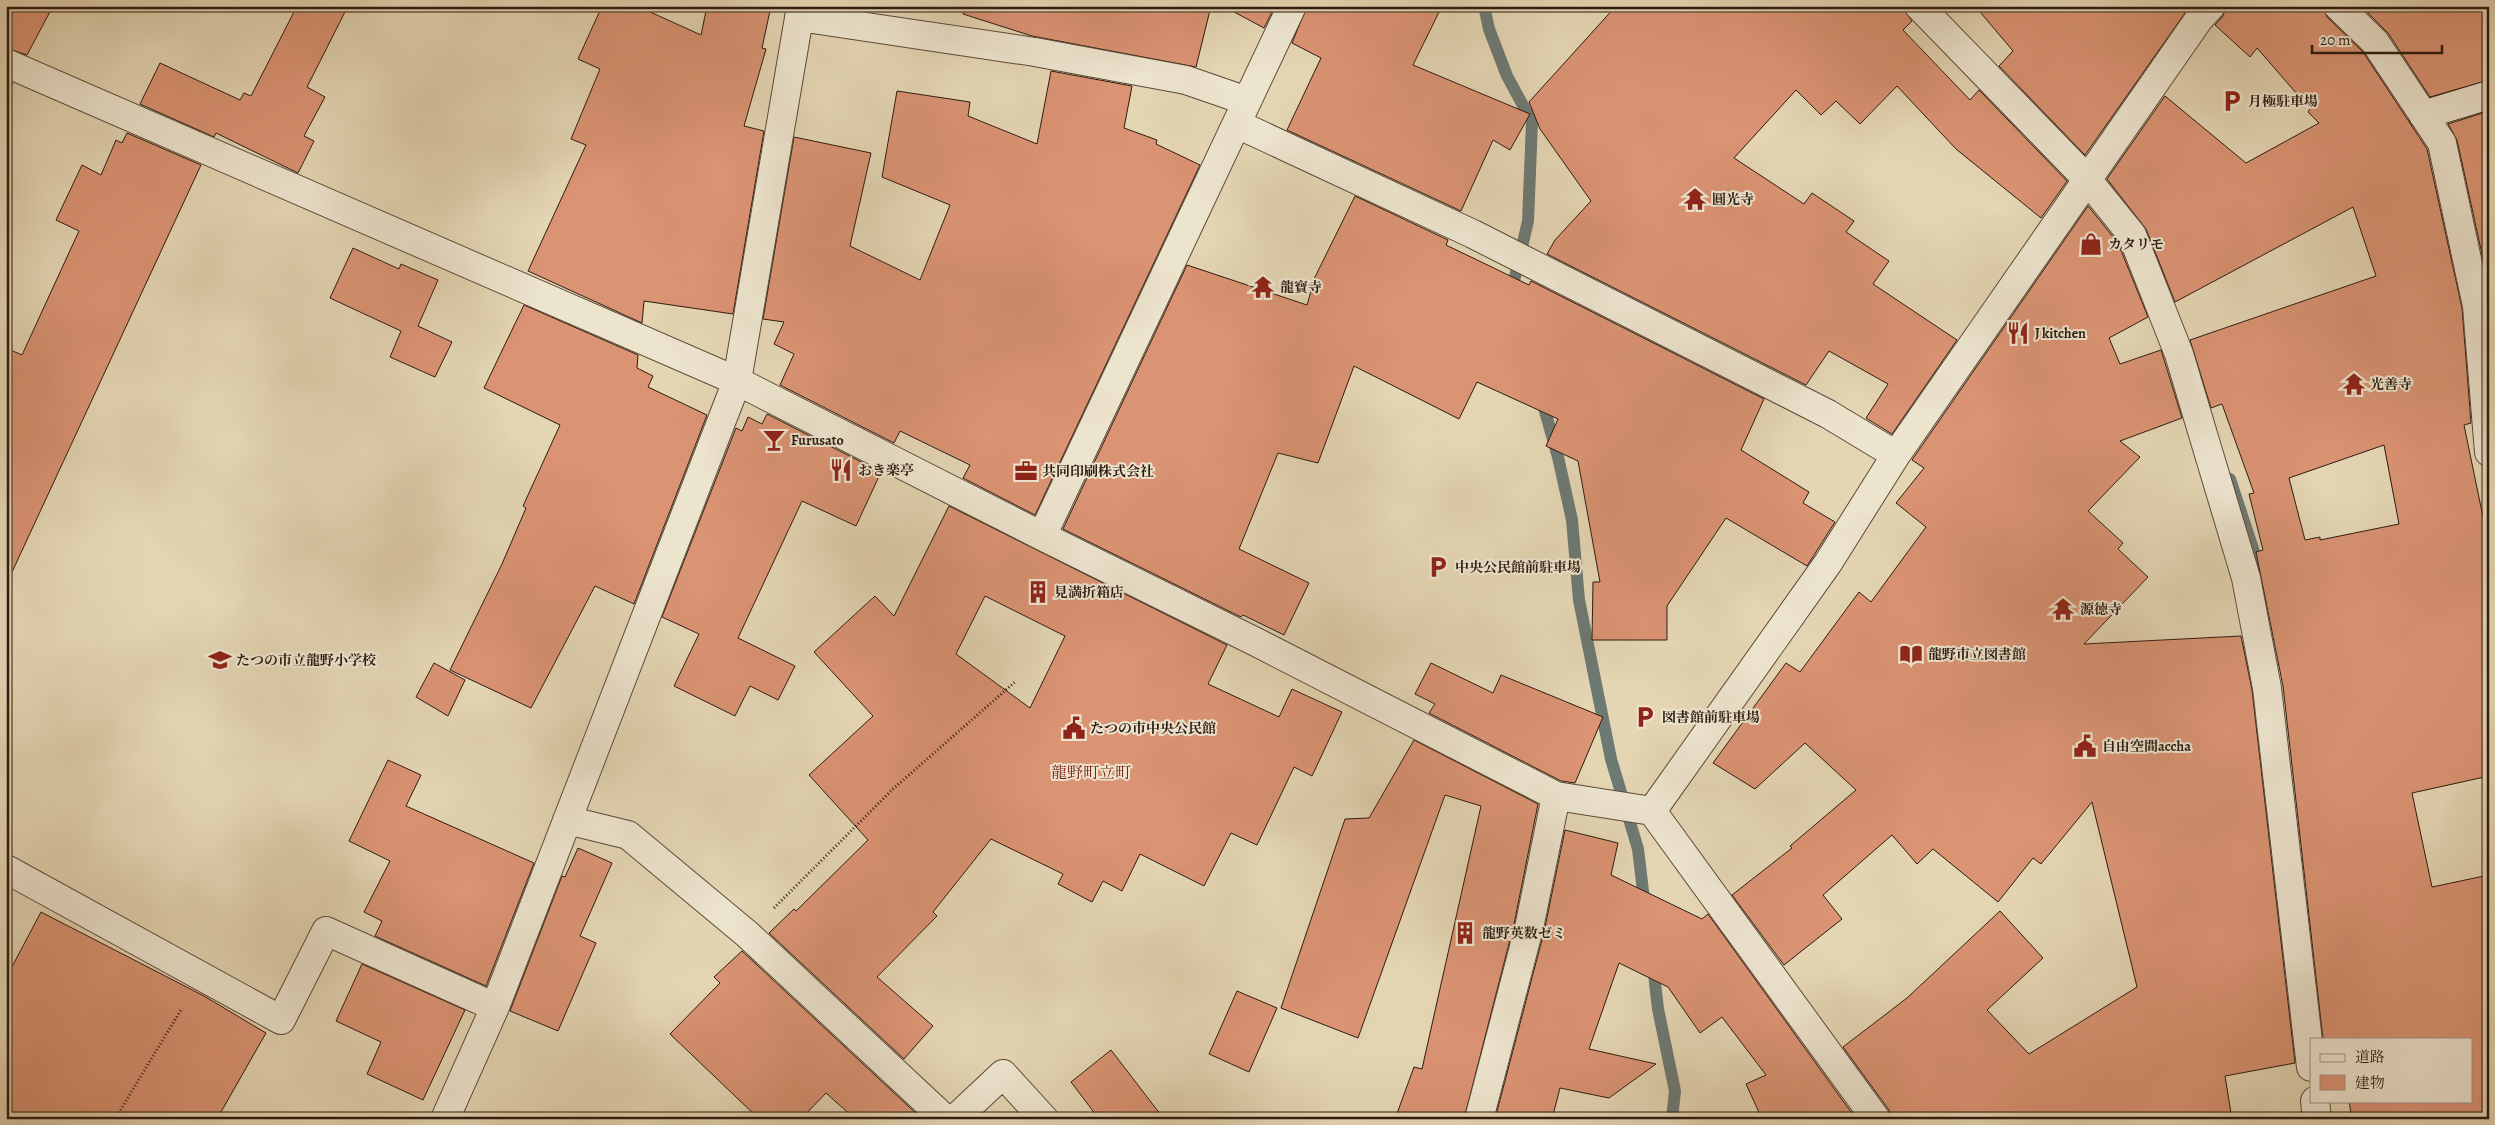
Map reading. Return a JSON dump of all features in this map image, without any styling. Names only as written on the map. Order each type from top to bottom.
[{"type":"street","points":[[1042,536],[1292,6]]},
{"type":"street","points":[[1919,6],[2086,178],[2132,235],[2179,354],[2246,578],[2267,688],[2310,1058]]},
{"type":"street","points":[[1652,811],[1828,563],[1896,455],[2086,178],[2199,19],[2211,6]]},
{"type":"street","points":[[2338,6],[2374,42],[2442,143],[2477,306],[2489,452]]},
{"type":"street","points":[[446,1119],[495,1007],[736,381],[800,12],[1177,78],[1473,234],[1828,414],[1896,455]]},
{"type":"street","points":[[6,63],[736,381],[1042,536],[1258,642],[1556,796],[1652,811],[1868,1116]]},
{"type":"street","points":[[2423,115],[2489,95]]},
{"type":"street","points":[[1480,1119],[1529,928],[1556,796]]},
{"type":"street","points":[[567,820],[628,835],[747,934],[945,1119]]},
{"type":"street","points":[[6,869],[281,1020],[326,931],[495,1007]]},
{"type":"street","points":[[955,1119],[1003,1074],[1044,1119]]},
{"type":"street","points":[[2315,1102],[2317,1119]]},
{"type":"path","points":[[747,934],[893,789],[1016,681]]},
{"type":"path","points":[[115,1119],[200,976]]},
{"type":"building","points":[[6,6],[53,6],[27,55],[6,48]]},
{"type":"building","points":[[297,6],[348,6],[307,87],[325,97],[304,136],[314,141],[298,173],[216,133],[214,137],[140,104],[160,63],[240,100],[244,93],[251,96]]},
{"type":"building","points":[[602,6],[637,6],[701,35],[707,6],[771,6],[762,48],[766,49],[744,126],[764,131],[733,314],[644,301],[642,323],[528,271],[586,145],[571,139],[600,69],[578,59]]},
{"type":"building","points":[[964,6],[1211,6],[1196,67],[1032,36],[963,14]]},
{"type":"building","points":[[1223,6],[1275,6],[1264,28]]},
{"type":"building","points":[[1307,6],[1442,6],[1413,65],[1530,114],[1510,150],[1493,140],[1461,211],[1287,130],[1321,58],[1292,43]]},
{"type":"building","points":[[1616,6],[1904,6],[1904,10],[1912,21],[1903,30],[1970,100],[1979,90],[2067,181],[2041,218],[1956,149],[1897,86],[1860,124],[1836,101],[1821,115],[1796,90],[1734,158],[1804,204],[1812,193],[1854,221],[1846,232],[1889,261],[1873,284],[1957,340],[1892,434],[1866,418],[1888,384],[1829,351],[1806,385],[1547,254],[1555,240],[1591,201],[1540,129],[1529,102]]},
{"type":"building","points":[[1975,6],[2190,6],[2085,155],[1999,66],[2013,51]]},
{"type":"building","points":[[2226,6],[2323,6],[2327,17],[2363,52],[2427,149],[2462,308],[2471,423],[2464,425],[2489,546],[2489,776],[2412,793],[2432,887],[2489,875],[2489,1119],[2352,1119],[2349,1102],[2472,1102],[2472,1038],[2323,1038],[2283,686],[2256,552],[2263,550],[2249,494],[2254,493],[2222,404],[2211,408],[2190,340],[2376,276],[2353,207],[2175,302],[2146,229],[2107,179],[2165,96],[2246,163],[2319,123],[2308,112],[2310,109],[2257,48],[2250,57],[2215,25],[2223,16]],"holes":[[[2384,445],[2399,524],[2320,540],[2320,537],[2305,540],[2289,478]]]},
{"type":"building","points":[[2361,6],[2489,6],[2489,80],[2430,97],[2388,33]]},
{"type":"building","points":[[1051,71],[1132,86],[1124,128],[1157,140],[1156,144],[1200,165],[1035,515],[963,478],[970,465],[900,431],[894,443],[780,385],[794,354],[774,344],[784,322],[763,319],[794,137],[871,153],[850,246],[920,280],[950,205],[882,177],[897,91],[970,102],[968,116],[1037,144]]},
{"type":"building","points":[[6,80],[13,83],[6,95]]},
{"type":"building","points":[[2489,111],[2489,286],[2457,140],[2448,124]]},
{"type":"building","points":[[127,133],[201,165],[6,585],[6,348],[22,355],[79,231],[56,220],[82,165],[101,175],[116,140],[122,143]]},
{"type":"building","points":[[1355,196],[1448,240],[1446,245],[1529,285],[1531,281],[1764,399],[1741,450],[1809,492],[1803,503],[1835,522],[1807,566],[1726,518],[1667,606],[1667,640],[1592,640],[1593,582],[1600,582],[1578,461],[1546,446],[1558,419],[1477,382],[1459,419],[1354,366],[1318,463],[1278,453],[1239,549],[1309,583],[1284,635],[1243,615],[1241,617],[1063,529],[1187,265],[1307,305],[1315,277]]},
{"type":"building","points":[[2088,206],[2118,243],[2148,317],[2109,338],[2120,364],[2161,350],[2182,418],[2120,441],[2140,457],[2088,511],[2123,543],[2118,549],[2148,577],[2084,644],[2241,636],[2252,690],[2295,1063],[2225,1076],[2232,1119],[1891,1119],[1889,1110],[1843,1047],[1907,998],[2000,911],[2043,958],[1987,1010],[2029,1054],[2137,987],[2092,802],[2041,864],[2033,858],[1998,902],[1933,849],[1917,864],[1892,835],[1823,895],[1842,919],[1784,965],[1732,895],[1792,848],[1790,846],[1856,790],[1805,743],[1755,789],[1713,763],[1786,663],[1800,672],[1859,592],[1871,602],[1926,527],[1896,503],[1924,468],[1912,460]]},
{"type":"building","points":[[353,248],[399,269],[401,264],[438,280],[418,326],[452,342],[435,377],[390,357],[401,331],[330,298]]},
{"type":"building","points":[[524,305],[638,355],[637,368],[653,376],[648,387],[707,415],[634,604],[595,586],[531,708],[450,670],[502,564],[526,508],[523,506],[560,425],[484,388]]},
{"type":"building","points":[[767,414],[881,472],[856,526],[802,501],[738,638],[795,666],[778,700],[750,686],[735,716],[674,686],[699,634],[662,617],[736,428],[742,431],[748,417],[762,424]]},
{"type":"building","points":[[949,506],[1227,645],[1208,684],[1279,717],[1292,689],[1342,712],[1312,776],[1294,767],[1257,845],[1231,833],[1204,886],[1140,854],[1122,891],[1103,881],[1092,902],[1058,884],[1063,874],[991,839],[933,912],[937,916],[877,977],[933,1026],[904,1059],[769,933],[794,909],[796,911],[868,840],[809,775],[873,716],[814,652],[875,596],[894,616]],"holes":[[[985,596],[1065,636],[1030,708],[956,654]]]},
{"type":"building","points":[[434,663],[465,680],[448,716],[416,697]]},
{"type":"building","points":[[1431,663],[1493,693],[1501,675],[1603,717],[1575,783],[1561,781],[1429,713],[1435,704],[1415,694]]},
{"type":"building","points":[[1414,740],[1538,804],[1514,924],[1464,1119],[1395,1119],[1414,1067],[1422,1069],[1481,806],[1445,795],[1358,1038],[1281,1008],[1345,819],[1369,818]]},
{"type":"building","points":[[388,760],[421,775],[406,806],[534,863],[486,986],[375,936],[382,921],[364,912],[390,861],[349,841]]},
{"type":"building","points":[[1565,830],[1618,843],[1611,875],[1702,919],[1708,914],[1856,1119],[1762,1119],[1746,1084],[1766,1075],[1722,1017],[1700,1033],[1668,987],[1619,963],[1589,1049],[1656,1064],[1609,1098],[1560,1088],[1552,1119],[1495,1119],[1544,932]]},
{"type":"building","points":[[578,848],[612,863],[580,936],[596,943],[558,1031],[510,1011],[562,876],[565,877]]},
{"type":"building","points":[[41,912],[204,996],[266,1033],[217,1119],[6,1119],[6,978]]},
{"type":"building","points":[[742,951],[922,1119],[855,1119],[826,1093],[801,1119],[759,1119],[670,1034],[720,983],[714,977]]},
{"type":"building","points":[[362,964],[465,1010],[423,1100],[367,1074],[381,1042],[336,1021]]},
{"type":"building","points":[[1237,991],[1277,1008],[1249,1072],[1209,1054]]},
{"type":"building","points":[[1111,1050],[1164,1119],[1099,1119],[1071,1082]]},
{"type":"waterway","points":[[1484,6],[1489,29],[1507,76],[1532,122],[1528,221],[1511,294]]},
{"type":"waterway","points":[[1541,397],[1558,457],[1572,520],[1579,600],[1611,759],[1638,849],[1645,908]]},
{"type":"waterway","points":[[2230,479],[2259,567],[2263,599]]},
{"type":"waterway","points":[[1653,965],[1658,1009],[1675,1091],[1672,1119]]},
{"type":"place","name":"月極駐車場","points":[[2232,101]]},
{"type":"place","name":"圓光寺","points":[[1695,199]]},
{"type":"place","name":"カタリモ","points":[[2091,244]]},
{"type":"place","name":"龍寶寺","points":[[1263,287]]},
{"type":"place","name":"J kitchen","points":[[2018,333]]},
{"type":"place","name":"光善寺","points":[[2354,384]]},
{"type":"place","name":"Furusato","points":[[774,440]]},
{"type":"place","name":"おき楽亭","points":[[841,470]]},
{"type":"place","name":"共同印刷株式会社","points":[[1026,471]]},
{"type":"place","name":"中央公民館前駐車場","points":[[1438,567]]},
{"type":"place","name":"見満折箱店","points":[[1038,592]]},
{"type":"place","name":"源徳寺","points":[[2063,609]]},
{"type":"place","name":"龍野市立図書館","points":[[1911,654]]},
{"type":"place","name":"たつの市立龍野小学校","points":[[220,660]]},
{"type":"place","name":"図書館前駐車場","points":[[1645,717]]},
{"type":"place","name":"たつの市中央公民館","points":[[1074,728]]},
{"type":"place","name":"自由空間accha","points":[[2085,746]]},
{"type":"place","name":"龍野英数ゼミ","points":[[1465,933]]},
{"type":"district","name":"龍野町立町","points":[[1091,773]]}]
